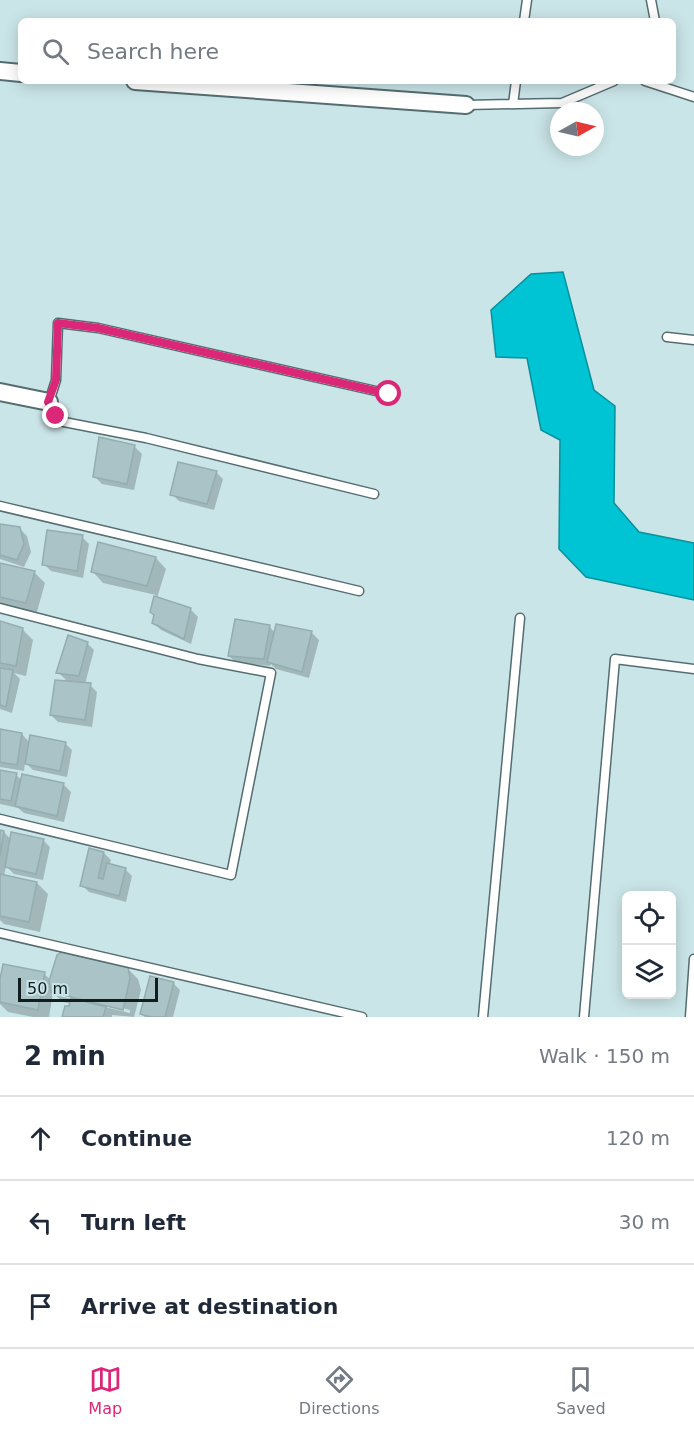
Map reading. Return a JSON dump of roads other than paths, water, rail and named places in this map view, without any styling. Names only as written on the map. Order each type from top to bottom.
[{"type":"street","points":[[0,71],[18,73]]},
{"type":"street","points":[[176,84],[466,105]]},
{"type":"street","points":[[0,392],[48,402]]},
{"type":"lane","points":[[524,18],[526,0]]},
{"type":"lane","points":[[651,0],[654,18]]},
{"type":"lane","points":[[513,104],[516,84]]},
{"type":"lane","points":[[466,105],[562,103],[607,84]]},
{"type":"lane","points":[[654,84],[694,97]]},
{"type":"lane","points":[[374,494],[146,438],[64,422],[56,416],[48,402],[56,380],[58,323],[98,328],[389,394]]},
{"type":"lane","points":[[667,337],[694,340]]},
{"type":"lane","points":[[0,507],[359,591]]},
{"type":"lane","points":[[0,608],[198,659],[270,674],[231,875],[0,819]]},
{"type":"lane","points":[[483,1017],[520,618]]},
{"type":"lane","points":[[584,1017],[615,659],[694,669]]},
{"type":"lane","points":[[0,933],[362,1017]]},
{"type":"lane","points":[[690,1017],[694,959]]},
{"type":"water","points":[[563,272],[594,390],[615,406],[614,503],[639,532],[694,543],[694,600],[586,577],[559,549],[560,440],[541,430],[527,358],[496,357],[491,310],[531,274]]}]
